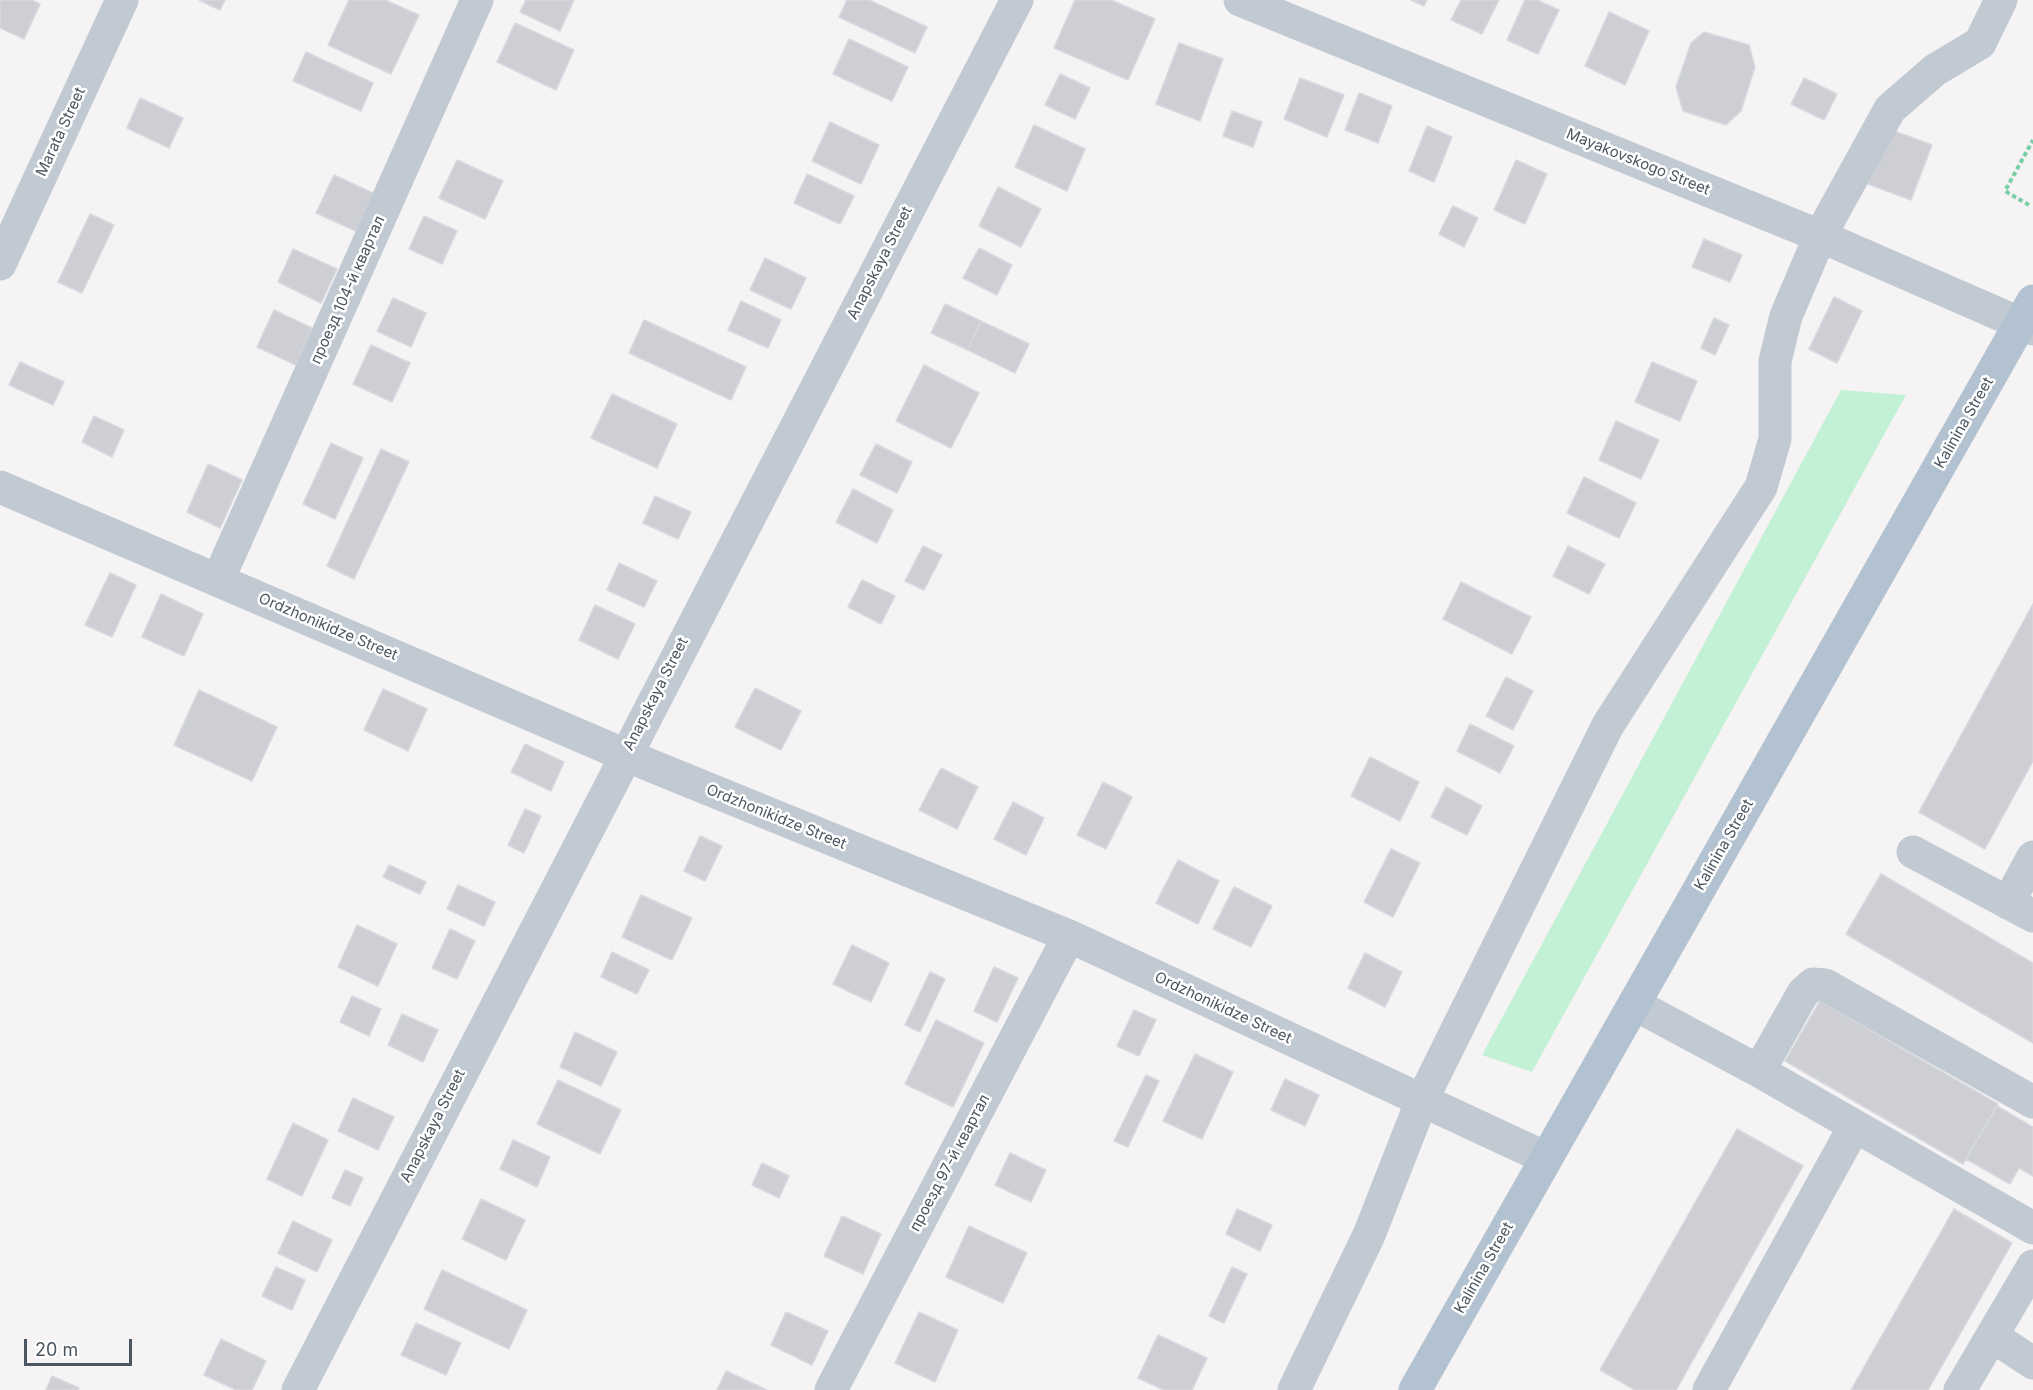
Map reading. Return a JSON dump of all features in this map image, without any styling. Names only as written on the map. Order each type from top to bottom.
[{"type":"main road","name":"Kalinina Street","points":[[1415,1390],[2029,317]]},
{"type":"street","name":"Marata Street","points":[[0,264],[122,0]]},
{"type":"street","name":"проезд 104-й квартал","points":[[218,580],[477,0]]},
{"type":"street","name":"Anapskaya Street","points":[[298,1390],[1017,0]]},
{"type":"street","name":"Mayakovskogo Street","points":[[1240,0],[1820,236],[2029,317]]},
{"type":"street","points":[[1294,1390],[1370,1235],[1422,1100],[1608,725],[1761,487],[1775,439],[1775,361],[1786,316],[1820,236],[1890,110],[1935,70],[1980,43],[2001,0]]},
{"type":"street","name":"Ordzhonikidze Street","points":[[0,486],[625,755],[1069,936],[1546,1158]]},
{"type":"street","points":[[1913,852],[2021,909],[2033,857]]},
{"type":"street","name":"проезд 97-й квартал","points":[[831,1390],[1069,936]]},
{"type":"street","points":[[1759,1071],[1803,993],[1813,984],[1825,985],[2033,1102]]},
{"type":"street","points":[[1634,1004],[1759,1071],[2033,1228]]},
{"type":"street","points":[[1708,1390],[1854,1127]]},
{"type":"street","points":[[1960,1390],[2033,1266]]},
{"type":"street","points":[[1992,1336],[2033,1363]]},
{"type":"path","points":[[2029,205],[2005,191],[2033,140]]},
{"type":"green space","points":[[1841,390],[1906,395],[1532,1072],[1482,1055]]},
{"type":"building","points":[[0,0],[32,0],[40,4],[24,39],[0,28]]},
{"type":"building","points":[[199,0],[225,0],[220,10]]},
{"type":"building","points":[[349,0],[385,0],[419,15],[391,74],[328,45]]},
{"type":"building","points":[[526,0],[574,0],[560,31],[520,12]]},
{"type":"building","points":[[847,0],[869,0],[927,27],[915,53],[839,17]]},
{"type":"building","points":[[1075,0],[1111,0],[1155,19],[1128,80],[1054,48]]},
{"type":"building","points":[[1411,0],[1427,0],[1424,6]]},
{"type":"building","points":[[1461,0],[1499,0],[1482,34],[1451,20]]},
{"type":"building","points":[[1525,0],[1537,0],[1559,10],[1538,54],[1507,40]]},
{"type":"building","points":[[1609,12],[1649,31],[1625,85],[1585,66]]},
{"type":"building","points":[[515,23],[574,50],[556,90],[497,62]]},
{"type":"building","points":[[1704,32],[1749,45],[1755,67],[1741,111],[1726,125],[1683,111],[1676,87],[1691,43]]},
{"type":"building","points":[[849,39],[908,67],[892,101],[833,74]]},
{"type":"building","points":[[1179,43],[1223,59],[1200,121],[1156,104]]},
{"type":"building","points":[[306,52],[373,83],[361,111],[293,81]]},
{"type":"building","points":[[1060,74],[1090,88],[1075,119],[1045,105]]},
{"type":"building","points":[[1300,78],[1344,95],[1327,137],[1284,119]]},
{"type":"building","points":[[1804,78],[1837,94],[1824,120],[1791,104]]},
{"type":"building","points":[[1359,93],[1392,106],[1378,143],[1345,130]]},
{"type":"building","points":[[140,98],[183,118],[169,148],[127,128]]},
{"type":"building","points":[[1232,111],[1262,122],[1253,147],[1223,136]]},
{"type":"building","points":[[830,122],[879,145],[861,184],[812,161]]},
{"type":"building","points":[[1034,125],[1085,149],[1067,191],[1015,167]]},
{"type":"building","points":[[1427,126],[1452,137],[1434,182],[1409,171]]},
{"type":"building","points":[[1889,129],[1932,145],[1911,200],[1868,184]]},
{"type":"building","points":[[457,160],[503,181],[485,219],[439,198]]},
{"type":"building","points":[[1516,160],[1547,174],[1525,224],[1494,210]]},
{"type":"building","points":[[807,174],[854,196],[840,224],[794,203]]},
{"type":"building","points":[[334,175],[373,193],[356,231],[316,213]]},
{"type":"building","points":[[998,187],[1041,209],[1021,247],[979,226]]},
{"type":"building","points":[[1453,206],[1478,218],[1464,247],[1439,234]]},
{"type":"building","points":[[90,214],[114,225],[82,293],[58,282]]},
{"type":"building","points":[[424,216],[457,231],[442,264],[409,249]]},
{"type":"building","points":[[1704,239],[1742,255],[1730,282],[1692,267]]},
{"type":"building","points":[[979,248],[1012,265],[997,295],[963,278]]},
{"type":"building","points":[[293,249],[337,269],[321,303],[278,282]]},
{"type":"building","points":[[765,258],[806,278],[791,309],[750,290]]},
{"type":"building","points":[[1834,297],[1862,311],[1837,363],[1809,349]]},
{"type":"building","points":[[393,298],[426,313],[411,347],[377,331]]},
{"type":"building","points":[[741,301],[781,320],[768,348],[728,330]]},
{"type":"building","points":[[945,304],[981,321],[968,350],[931,333]]},
{"type":"building","points":[[274,310],[312,328],[296,365],[257,347]]},
{"type":"building","points":[[1714,318],[1729,325],[1715,355],[1701,348]]},
{"type":"building","points":[[644,320],[746,367],[731,400],[629,353]]},
{"type":"building","points":[[981,321],[1029,344],[1015,373],[968,350]]},
{"type":"building","points":[[371,345],[410,363],[392,402],[353,384]]},
{"type":"building","points":[[20,362],[64,382],[53,405],[9,385]]},
{"type":"building","points":[[1652,362],[1697,381],[1680,421],[1635,402]]},
{"type":"building","points":[[924,365],[979,393],[951,448],[896,421]]},
{"type":"building","points":[[612,394],[677,424],[657,468],[591,438]]},
{"type":"building","points":[[94,416],[124,430],[112,457],[82,442]]},
{"type":"building","points":[[1616,421],[1659,440],[1641,479],[1599,460]]},
{"type":"building","points":[[331,443],[363,458],[335,519],[303,504]]},
{"type":"building","points":[[876,444],[912,462],[897,493],[860,475]]},
{"type":"building","points":[[381,449],[409,462],[354,579],[327,566]]},
{"type":"building","points":[[208,464],[242,480],[220,528],[187,512]]},
{"type":"building","points":[[1584,477],[1636,503],[1619,538],[1567,513]]},
{"type":"building","points":[[853,489],[893,510],[877,543],[836,522]]},
{"type":"building","points":[[655,496],[691,512],[678,539],[643,523]]},
{"type":"building","points":[[923,546],[942,555],[924,590],[905,581]]},
{"type":"building","points":[[1568,546],[1605,564],[1589,594],[1553,576]]},
{"type":"building","points":[[619,563],[657,581],[644,607],[607,590]]},
{"type":"building","points":[[110,573],[136,585],[112,637],[85,625]]},
{"type":"building","points":[[862,580],[895,596],[881,624],[848,607]]},
{"type":"building","points":[[1461,582],[1531,617],[1512,654],[1443,619]]},
{"type":"building","points":[[161,594],[203,614],[184,656],[142,637]]},
{"type":"building","points":[[2033,604],[2033,761],[1985,849],[1919,812]]},
{"type":"building","points":[[595,605],[635,624],[618,659],[579,640]]},
{"type":"building","points":[[1506,677],[1533,691],[1513,730],[1486,716]]},
{"type":"building","points":[[755,688],[801,711],[781,750],[735,727]]},
{"type":"building","points":[[383,689],[427,709],[408,751],[364,730]]},
{"type":"building","points":[[199,690],[277,727],[252,781],[174,745]]},
{"type":"building","points":[[1470,724],[1514,746],[1500,773],[1457,751]]},
{"type":"building","points":[[525,744],[564,762],[551,791],[511,772]]},
{"type":"building","points":[[1370,757],[1419,782],[1400,821],[1351,796]]},
{"type":"building","points":[[941,768],[978,787],[957,829],[919,810]]},
{"type":"building","points":[[1103,782],[1132,797],[1106,849],[1077,835]]},
{"type":"building","points":[[1446,787],[1482,806],[1467,835],[1431,817]]},
{"type":"building","points":[[1013,802],[1044,818],[1026,855],[994,839]]},
{"type":"building","points":[[525,809],[541,816],[524,853],[508,845]]},
{"type":"building","points":[[700,836],[722,846],[705,881],[684,871]]},
{"type":"building","points":[[1391,849],[1420,863],[1393,917],[1364,902]]},
{"type":"building","points":[[1178,860],[1219,881],[1198,924],[1156,903]]},
{"type":"building","points":[[389,865],[426,882],[420,894],[383,877]]},
{"type":"building","points":[[1881,874],[2033,963],[2033,1043],[1846,934]]},
{"type":"building","points":[[458,885],[495,902],[484,926],[447,909]]},
{"type":"building","points":[[1234,887],[1272,906],[1251,947],[1213,929]]},
{"type":"building","points":[[641,895],[692,918],[672,960],[622,937]]},
{"type":"building","points":[[357,925],[397,944],[378,986],[338,967]]},
{"type":"building","points":[[450,929],[475,941],[457,979],[432,968]]},
{"type":"building","points":[[852,945],[889,963],[871,1002],[833,984]]},
{"type":"building","points":[[612,952],[649,970],[637,994],[601,977]]},
{"type":"building","points":[[1365,953],[1402,972],[1385,1007],[1348,988]]},
{"type":"building","points":[[994,967],[1018,978],[997,1022],[974,1011]]},
{"type":"building","points":[[930,972],[945,979],[920,1032],[905,1025]]},
{"type":"building","points":[[352,996],[381,1009],[369,1036],[340,1022]]},
{"type":"building","points":[[1820,1001],[1998,1104],[1963,1164],[1785,1061]]},
{"type":"building","points":[[1134,1010],[1156,1020],[1139,1056],[1117,1046]]},
{"type":"building","points":[[402,1014],[438,1030],[423,1062],[388,1045]]},
{"type":"building","points":[[936,1020],[984,1043],[953,1107],[905,1084]]},
{"type":"building","points":[[575,1032],[617,1052],[601,1086],[560,1067]]},
{"type":"building","points":[[1195,1054],[1233,1072],[1202,1139],[1163,1121]]},
{"type":"building","points":[[1146,1075],[1159,1081],[1128,1147],[1114,1141]]},
{"type":"building","points":[[1285,1079],[1319,1095],[1305,1126],[1271,1110]]},
{"type":"building","points":[[558,1080],[621,1110],[600,1154],[537,1124]]},
{"type":"building","points":[[353,1098],[394,1117],[378,1150],[338,1131]]},
{"type":"building","points":[[1997,1106],[2033,1127],[2033,1176],[2019,1168],[2010,1184],[1966,1159]]},
{"type":"building","points":[[293,1123],[328,1140],[302,1196],[267,1179]]},
{"type":"building","points":[[1737,1129],[1803,1166],[1676,1390],[1635,1390],[1600,1370]]},
{"type":"building","points":[[513,1140],[550,1157],[537,1187],[500,1169]]},
{"type":"building","points":[[1010,1153],[1046,1170],[1031,1202],[995,1185]]},
{"type":"building","points":[[762,1163],[789,1176],[779,1198],[752,1185]]},
{"type":"building","points":[[345,1170],[363,1178],[350,1206],[332,1198]]},
{"type":"building","points":[[481,1199],[525,1220],[506,1260],[462,1239]]},
{"type":"building","points":[[1237,1209],[1272,1225],[1260,1251],[1226,1234]]},
{"type":"building","points":[[1954,1209],[2012,1243],[1928,1390],[1851,1390]]},
{"type":"building","points":[[842,1216],[881,1234],[863,1274],[824,1256]]},
{"type":"building","points":[[293,1221],[332,1240],[317,1272],[278,1253]]},
{"type":"building","points":[[969,1226],[1027,1253],[1003,1303],[946,1277]]},
{"type":"building","points":[[276,1267],[305,1280],[292,1310],[262,1296]]},
{"type":"building","points":[[1232,1267],[1247,1274],[1224,1323],[1209,1316]]},
{"type":"building","points":[[442,1270],[527,1310],[509,1349],[424,1309]]},
{"type":"building","points":[[786,1312],[828,1331],[812,1365],[771,1345]]},
{"type":"building","points":[[919,1312],[958,1330],[935,1382],[895,1363]]},
{"type":"building","points":[[416,1323],[461,1343],[446,1375],[401,1355]]},
{"type":"building","points":[[1158,1335],[1207,1358],[1192,1390],[1164,1390],[1138,1378]]},
{"type":"building","points":[[221,1339],[266,1361],[252,1390],[236,1390],[204,1375]]},
{"type":"building","points":[[726,1371],[767,1390],[717,1390]]},
{"type":"building","points":[[52,1376],[79,1388],[78,1390],[46,1390]]}]
